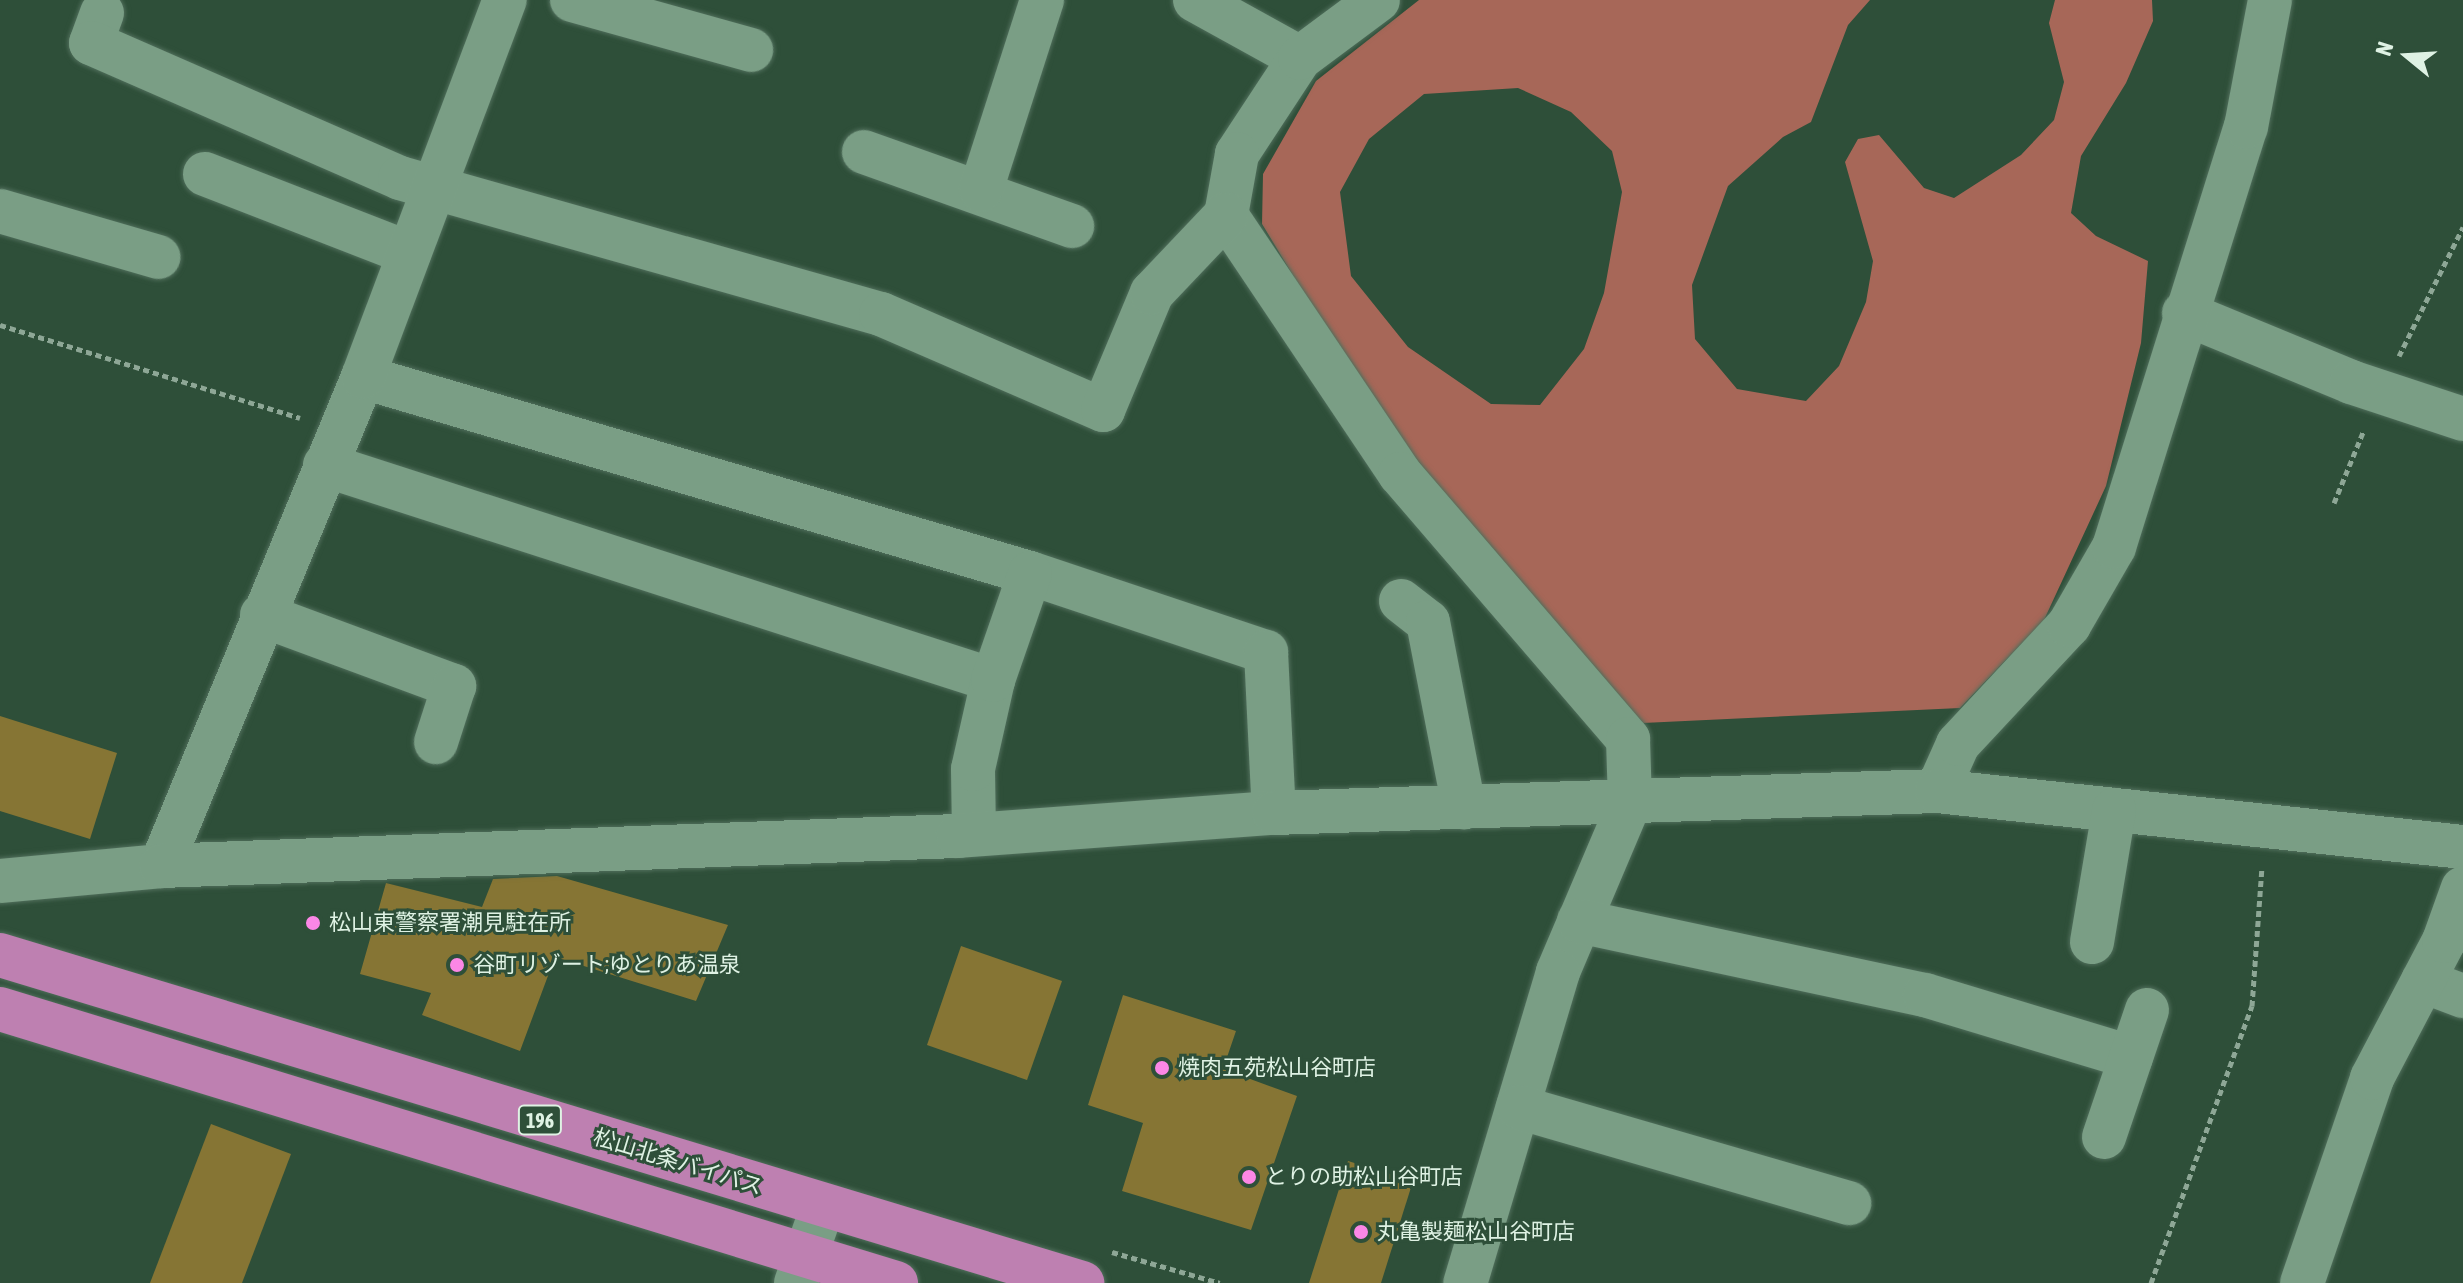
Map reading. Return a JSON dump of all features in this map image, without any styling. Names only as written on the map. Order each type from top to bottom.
[{"type":"highway","name":"松山北条バイパス","points":[[0,955],[1082,1283]]},
{"type":"highway","name":"196","points":[[0,1009],[800,1269],[896,1283]]},
{"type":"street","points":[[161,866],[262,615],[363,377],[505,0]]},
{"type":"street","points":[[572,0],[751,50]]},
{"type":"street","points":[[981,190],[1042,0]]},
{"type":"street","points":[[1195,0],[1242,12],[1300,58]]},
{"type":"street","points":[[102,13],[91,43],[234,89],[400,178],[881,314],[1103,410],[1152,293],[1226,215],[1237,154],[1300,58],[1378,0]]},
{"type":"street","points":[[1937,791],[1958,744],[2069,625],[2114,547],[2184,313],[2246,127],[2270,0]]},
{"type":"street","points":[[864,152],[981,190],[1072,226]]},
{"type":"street","points":[[205,174],[409,253]]},
{"type":"street","points":[[0,211],[158,257]]},
{"type":"street","points":[[1226,215],[1400,474],[1628,739],[1630,802],[1579,921],[1465,1283]]},
{"type":"street","points":[[2184,313],[2351,382],[2463,419]]},
{"type":"street","points":[[363,377],[1030,573],[1266,652],[1274,813]]},
{"type":"street","points":[[332,448],[993,680]]},
{"type":"street","points":[[974,834],[973,769],[993,680],[1030,573]]},
{"type":"street","points":[[1401,601],[1428,622],[1464,808]]},
{"type":"street","points":[[262,615],[454,686],[436,742]]},
{"type":"street","points":[[1,887],[161,866],[974,834],[1274,813],[1937,791],[2463,847]]},
{"type":"street","points":[[2092,942],[2114,810]]},
{"type":"street","points":[[2302,1283],[2372,1078],[2443,988],[2463,888]]},
{"type":"street","points":[[1579,921],[1925,995],[2131,1057]]},
{"type":"street","points":[[2104,1137],[2147,1010]]},
{"type":"street","points":[[1518,1107],[1849,1203]]},
{"type":"street","points":[[800,1269],[823,1206]]},
{"type":"path","points":[[0,325],[332,448]]},
{"type":"path","points":[[2151,1283],[2252,1006],[2267,826]]},
{"type":"shaded area","points":[[1419,0],[1870,0],[1848,25],[1811,122],[1783,137],[1728,186],[1692,285],[1695,339],[1737,389],[1806,401],[1839,366],[1866,302],[1873,261],[1845,162],[1858,139],[1879,135],[1924,188],[1954,198],[2021,155],[2054,120],[2064,82],[2049,23],[2055,0],[2152,0],[2153,21],[2126,83],[2081,156],[2071,213],[2096,236],[2148,261],[2141,343],[2106,486],[2044,620],[1960,708],[1643,723],[1416,461],[1353,375],[1262,224],[1263,174],[1316,81]],"holes":[[[1518,88],[1571,112],[1612,151],[1622,192],[1604,293],[1584,349],[1540,405],[1491,404],[1408,347],[1351,276],[1340,192],[1369,139],[1424,94]]]},
{"type":"building","points":[[0,716],[117,753],[90,839],[0,811]]},
{"type":"building","name":"谷町リゾート;ゆとりあ温泉","points":[[557,876],[728,925],[696,1001],[555,957],[520,1051],[422,1015],[431,993],[360,974],[386,883],[482,907],[493,879]]},
{"type":"building","points":[[961,946],[1062,981],[1027,1080],[927,1045]]},
{"type":"building","name":"焼肉五苑松山谷町店","points":[[1123,995],[1236,1031],[1223,1069],[1297,1096],[1251,1230],[1122,1191],[1143,1123],[1088,1105]]},
{"type":"building","points":[[211,1124],[291,1154],[242,1283],[150,1283]]},
{"type":"building","name":"丸亀製麺松山谷町店","points":[[1348,1161],[1413,1181],[1381,1283],[1309,1283]]},
{"type":"place","name":"松山東警察署潮見駐在所","points":[[313,923]]},
{"type":"place","name":"谷町リゾート;ゆとりあ温泉","points":[[457,965]]},
{"type":"place","name":"焼肉五苑松山谷町店","points":[[1162,1068]]},
{"type":"place","name":"とりの助松山谷町店","points":[[1249,1177]]},
{"type":"place","name":"丸亀製麺松山谷町店","points":[[1361,1232]]}]
